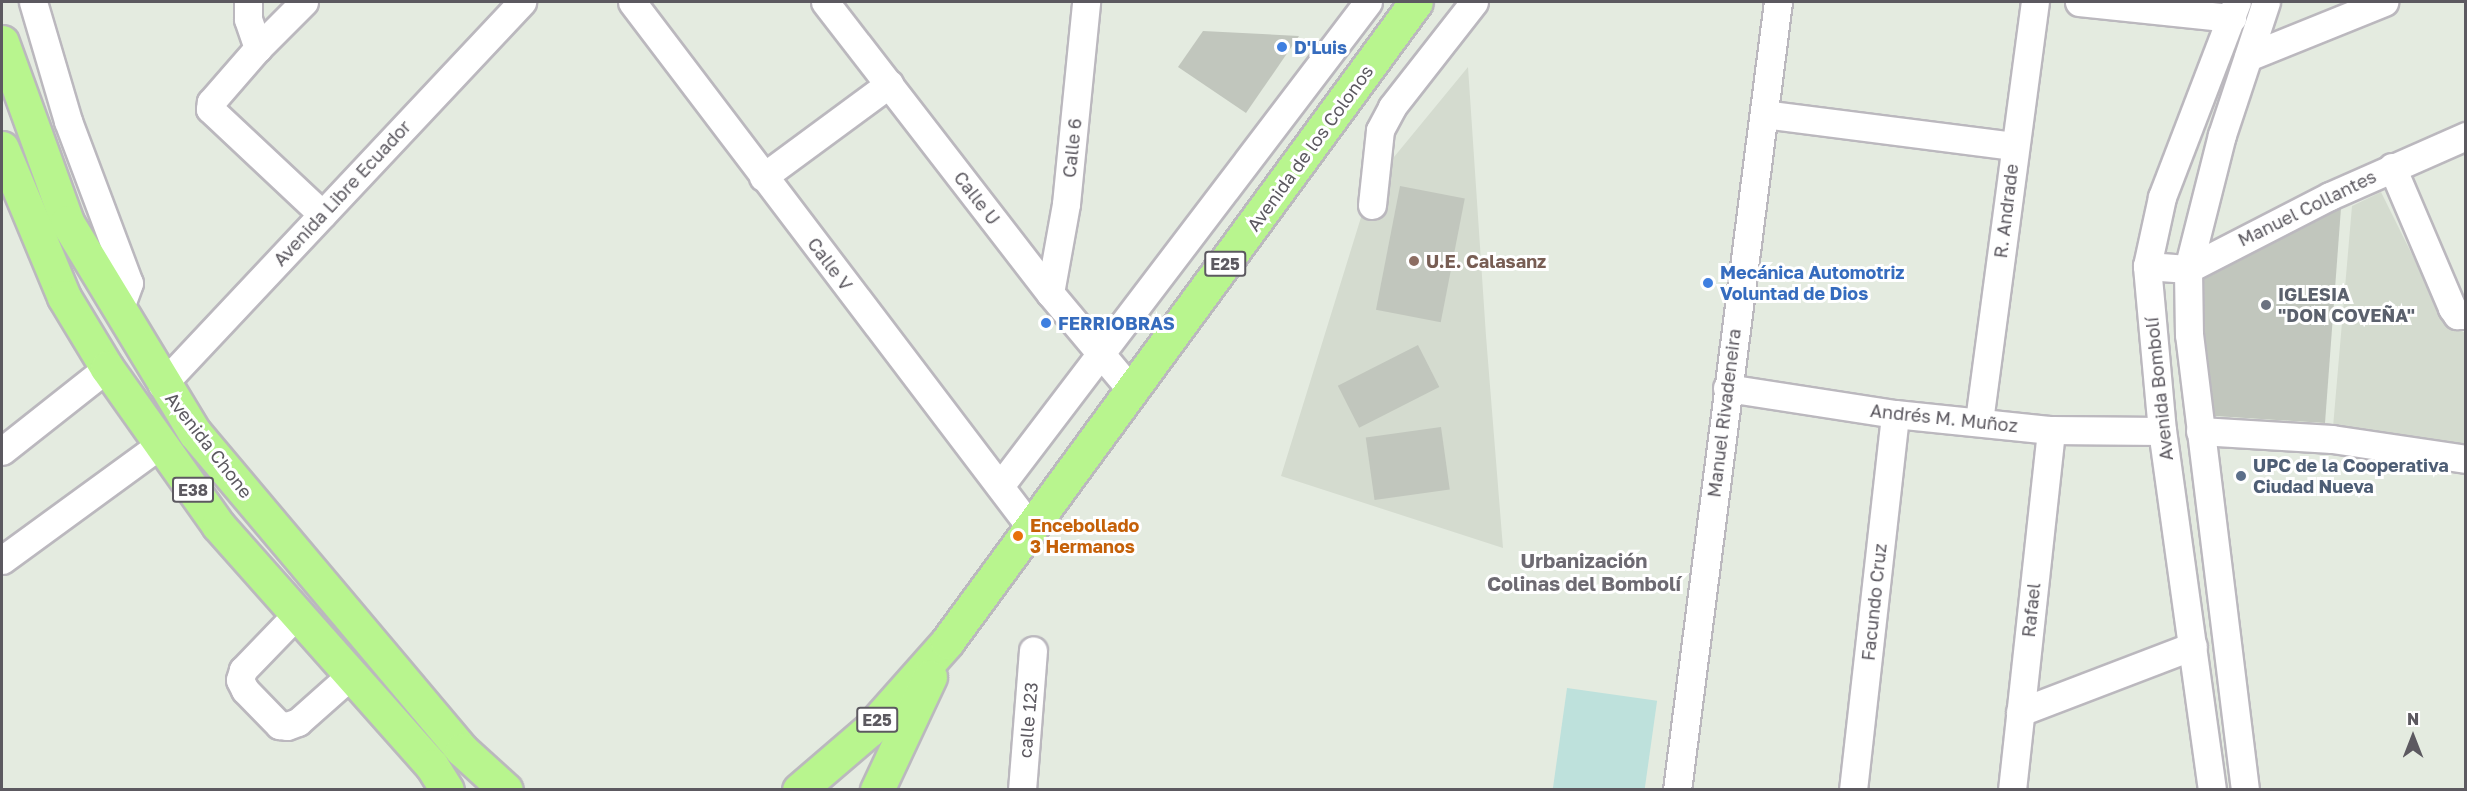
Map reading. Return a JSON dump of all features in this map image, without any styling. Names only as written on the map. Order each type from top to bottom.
[{"type":"highway","name":"Avenida de los Colonos","points":[[800,789],[868,730],[947,642],[1029,525],[1132,391],[1400,25]]},
{"type":"highway","name":"Avenida Chone","points":[[2,42],[67,222],[162,385],[195,433],[462,750],[506,789]]},
{"type":"highway","name":"Avenida Chone","points":[[2,148],[64,297],[107,368],[218,525],[432,766],[447,789]]},
{"type":"highway","name":"Avenida de los Colonos","points":[[877,789],[947,642]]},
{"type":"street","points":[[33,2],[68,121],[129,284],[119,311]]},
{"type":"street","points":[[248,2],[248,19],[258,48]]},
{"type":"street","points":[[304,2],[258,48],[210,102],[210,109],[322,214]]},
{"type":"street","name":"Calle V","points":[[632,2],[1029,525]]},
{"type":"street","name":"Calle U","points":[[825,2],[1050,293],[1132,391]]},
{"type":"street","name":"Calle 6","points":[[1050,293],[1066,204],[1086,2]]},
{"type":"street","points":[[1000,486],[1101,354],[1346,12],[1368,2]]},
{"type":"street","points":[[1375,2],[1400,25]]},
{"type":"street","points":[[1372,205],[1380,129],[1392,107],[1474,2]]},
{"type":"street","name":"Manuel Rivadeneira","points":[[1677,789],[1778,2]]},
{"type":"street","name":"R. Andrade","points":[[1979,421],[2035,2]]},
{"type":"street","points":[[2079,2],[2234,10]]},
{"type":"street","name":"Avenida Bombolí","points":[[2245,789],[2189,335],[2188,269],[2222,135],[2266,2]]},
{"type":"street","points":[[2248,57],[2384,2]]},
{"type":"street","name":"Avenida Libre Ecuador","points":[[162,385],[322,214],[510,6]]},
{"type":"street","name":"Avenida Bombolí","points":[[2212,789],[2162,430],[2147,266],[2162,197],[2234,10]]},
{"type":"street","points":[[1346,12],[1400,25]]},
{"type":"street","points":[[763,177],[889,84]]},
{"type":"street","points":[[1764,114],[2014,146]]},
{"type":"street","name":"Manuel Collantes","points":[[2188,269],[2392,167],[2466,136]]},
{"type":"street","points":[[2392,167],[2452,308],[2457,315],[2466,315]]},
{"type":"street","points":[[2147,266],[2188,269]]},
{"type":"street","points":[[2,451],[107,368]]},
{"type":"street","name":"Andrés M. Muñoz","points":[[1727,388],[1895,414],[2051,430],[2162,430]]},
{"type":"street","name":"Facundo Cruz","points":[[1853,789],[1895,414]]},
{"type":"street","name":"Rafael","points":[[2012,789],[2051,430]]},
{"type":"street","points":[[2200,431],[2332,439],[2466,459]]},
{"type":"street","points":[[2,560],[161,444]]},
{"type":"street","points":[[297,614],[243,670],[240,680],[245,690],[279,725],[287,726],[298,722],[351,675]]},
{"type":"street","points":[[2020,712],[2193,646]]},
{"type":"street","name":"calle 123","points":[[1022,789],[1033,650]]},
{"type":"shaded area","name":"U.E. Calasanz","points":[[1468,67],[1503,548],[1281,476],[1371,185]]},
{"type":"shaded area","points":[[2381,192],[2444,319],[2465,333],[2465,461],[2332,439],[2352,206]]},
{"type":"shaded area","points":[[1567,688],[1657,701],[1645,790],[1553,789]]},
{"type":"building","points":[[1203,31],[1299,36],[1246,113],[1178,67]]},
{"type":"building","points":[[1400,186],[1465,199],[1441,322],[1376,310]]},
{"type":"building","name":"IGLESIA \"DON COVEÑA\"","points":[[2341,208],[2325,423],[2215,416],[2205,334],[2204,279]]},
{"type":"building","points":[[1418,345],[1439,387],[1359,428],[1338,386]]},
{"type":"building","points":[[1441,427],[1450,489],[1375,500],[1366,438]]},
{"type":"place","name":"D'Luis","points":[[1282,47]]},
{"type":"place","name":"U.E. Calasanz","points":[[1414,261]]},
{"type":"place","name":"Mecánica Automotriz Voluntad de Dios","points":[[1708,283]]},
{"type":"place","name":"IGLESIA \"DON COVEÑA\"","points":[[2266,305]]},
{"type":"place","name":"FERRIOBRAS","points":[[1046,323]]},
{"type":"place","name":"UPC de la Cooperativa Ciudad Nueva","points":[[2241,476]]},
{"type":"place","name":"Encebollado 3 Hermanos","points":[[1018,536]]},
{"type":"district","name":"Urbanización Colinas del Bombolí","points":[[1584,572]]}]
